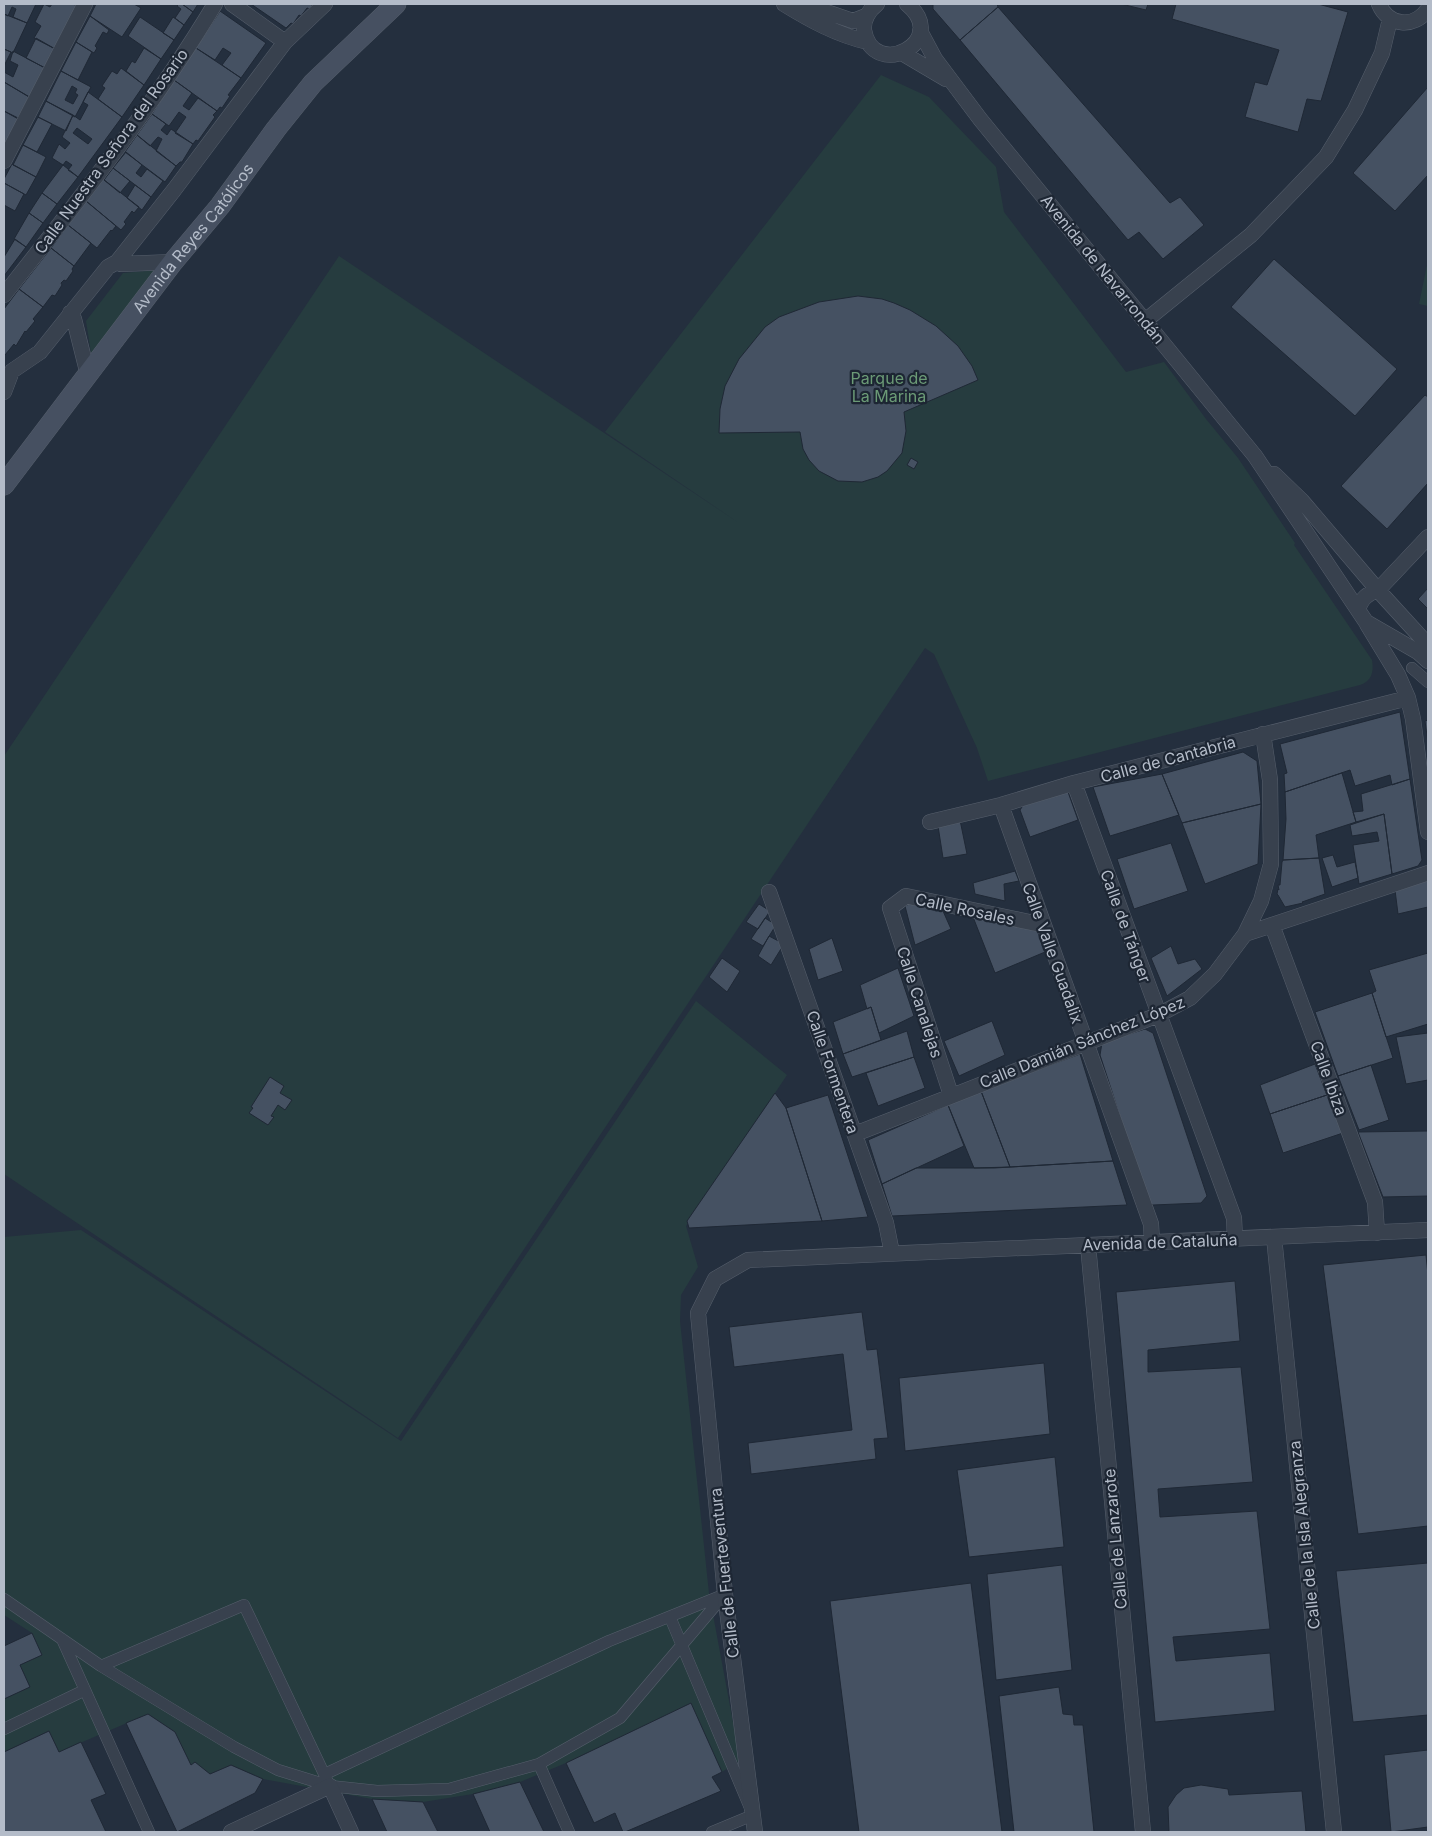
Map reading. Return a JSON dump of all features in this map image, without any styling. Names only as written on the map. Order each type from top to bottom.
[{"type":"main road","name":"Avenida Reyes Católicos","points":[[4,485],[173,262],[220,206],[276,129],[314,83],[396,4]]},
{"type":"street","points":[[4,160],[85,4]]},
{"type":"street","name":"Calle Nuestra Señora del Rosario","points":[[4,295],[145,111],[215,4]]},
{"type":"street","points":[[232,4],[285,42]]},
{"type":"street","points":[[4,392],[8,368],[40,352],[108,267],[117,262],[174,190],[285,42],[325,4]]},
{"type":"street","points":[[784,4],[823,26],[852,39],[868,42]]},
{"type":"street","points":[[803,4],[854,22],[866,16]]},
{"type":"street","points":[[877,4],[872,7],[866,16],[864,29],[868,42],[874,49],[882,54],[897,55],[910,49],[916,42],[920,31]]},
{"type":"street","points":[[1379,4],[1390,19],[1398,22],[1416,21],[1427,13]]},
{"type":"street","name":"Avenida de Navarrondán","points":[[911,6],[919,19],[920,31],[934,59],[1255,456],[1358,609],[1371,625],[1418,652],[1428,661]]},
{"type":"street","points":[[1145,321],[1251,235],[1326,157],[1355,110],[1382,53],[1390,19]]},
{"type":"street","points":[[1382,53],[1406,23]]},
{"type":"street","name":"Avenida de Navarrondán","points":[[902,53],[952,82]]},
{"type":"street","points":[[117,262],[121,264],[173,262]]},
{"type":"street","points":[[70,313],[74,318],[88,375]]},
{"type":"street","name":"Avenida de Navarrondán","points":[[1255,456],[1302,501],[1428,645]]},
{"type":"street","points":[[1358,609],[1361,600],[1368,594],[1378,590],[1428,536]]},
{"type":"street","points":[[1404,563],[1393,584],[1395,609],[1393,618],[1386,625],[1371,625],[1408,698],[1413,719],[1428,832]]},
{"type":"street","points":[[1412,668],[1428,682]]},
{"type":"street","name":"Calle de Cantabria","points":[[930,822],[1001,805],[1074,783],[1408,698]]},
{"type":"street","name":"Calle Damián Sánchez López","points":[[855,1134],[1158,1015],[1190,998],[1215,974],[1246,934],[1262,901],[1271,864],[1270,780],[1263,734]]},
{"type":"street","name":"Calle de Tánger","points":[[1074,783],[1234,1218],[1236,1238]]},
{"type":"street","name":"Calle Valle Guadalix","points":[[1001,805],[1151,1224],[1152,1242]]},
{"type":"street","points":[[1246,934],[1428,873]]},
{"type":"street","name":"Calle Formentera","points":[[769,892],[886,1223],[892,1253]]},
{"type":"street","name":"Calle Rosales","points":[[890,908],[906,896],[1043,925]]},
{"type":"street","name":"Calle Canalejas","points":[[890,908],[951,1095]]},
{"type":"street","name":"Calle Ibiza","points":[[1272,925],[1376,1202],[1377,1233]]},
{"type":"street","name":"Avenida de Cataluña","points":[[698,1312],[715,1279],[748,1260],[1428,1230]]},
{"type":"street","name":"Calle de la Isla Alegranza","points":[[1274,1237],[1334,1832]]},
{"type":"street","name":"Calle de Lanzarote","points":[[1088,1245],[1143,1832]]},
{"type":"street","name":"Calle de Fuerteventura","points":[[698,1312],[725,1594],[755,1832]]},
{"type":"street","points":[[232,1832],[327,1780],[609,1641],[725,1594]]},
{"type":"street","points":[[4,1599],[101,1666],[234,1747],[278,1770],[377,1791],[449,1789],[539,1764],[620,1718],[725,1594]]},
{"type":"street","points":[[101,1666],[244,1605],[351,1832]]},
{"type":"street","points":[[670,1617],[753,1815],[712,1832]]},
{"type":"street","points":[[62,1639],[149,1832]]},
{"type":"street","points":[[4,1729],[85,1690]]},
{"type":"street","points":[[539,1764],[569,1832]]},
{"type":"green space","name":"Parque de La Marina","points":[[881,75],[929,97],[996,167],[1004,212],[1126,372],[1164,362],[1206,419],[1238,458],[1372,660],[1373,668],[1370,678],[1360,685],[988,781],[977,748],[934,654],[925,648],[398,1438],[4,1174],[4,756],[339,256],[739,523],[605,432]]},
{"type":"green space","points":[[1428,260],[1428,306],[1419,304]]},
{"type":"green space","points":[[157,270],[91,353],[86,321],[123,273]]},
{"type":"green space","points":[[696,1001],[787,1075],[686,1226],[698,1267],[681,1295],[680,1321],[709,1593],[740,1760],[722,1772],[691,1704],[566,1763],[520,1782],[473,1794],[423,1802],[372,1799],[263,1779],[231,1765],[210,1774],[195,1763],[191,1765],[175,1732],[148,1714],[59,1752],[49,1731],[4,1752],[4,1699],[30,1687],[20,1665],[42,1655],[32,1633],[4,1615],[4,1237],[81,1230],[401,1441]]},
{"type":"building","points":[[4,4],[36,4],[27,23],[13,17],[16,9],[12,7],[8,16],[4,14]]},
{"type":"building","points":[[44,4],[50,7],[52,4],[73,4],[80,7],[57,50],[34,38],[41,26],[35,22]]},
{"type":"building","points":[[96,4],[134,4],[141,8],[122,37],[90,16]]},
{"type":"building","points":[[179,4],[193,12],[184,25],[175,18],[181,9],[177,6]]},
{"type":"building","points":[[182,4],[198,4],[193,12]]},
{"type":"building","points":[[251,4],[313,4],[310,9],[307,8],[293,24],[291,23],[286,28]]},
{"type":"building","points":[[933,4],[997,4],[998,7],[960,40],[933,9]]},
{"type":"building","points":[[1121,4],[1148,4],[1146,10]]},
{"type":"building","points":[[1176,4],[1318,4],[1348,12],[1321,101],[1307,99],[1298,132],[1245,117],[1255,82],[1267,85],[1279,50],[1172,19]]},
{"type":"building","points":[[998,7],[1170,203],[1180,197],[1204,225],[1163,259],[1139,232],[1128,240],[960,40]]},
{"type":"building","points":[[220,11],[266,43],[241,78],[222,65],[231,53],[223,48],[215,60],[196,48]]},
{"type":"building","points":[[4,14],[27,23],[13,53],[4,49]]},
{"type":"building","points":[[90,16],[109,30],[107,34],[103,32],[95,46],[97,48],[94,53],[76,42]]},
{"type":"building","points":[[140,17],[174,40],[161,59],[128,36]]},
{"type":"building","points":[[173,17],[184,25],[174,40],[163,33]]},
{"type":"building","points":[[36,38],[57,50],[47,69],[26,58]]},
{"type":"building","points":[[76,42],[92,52],[78,80],[61,71]]},
{"type":"building","points":[[144,48],[161,59],[144,85],[126,71],[132,61],[135,63]]},
{"type":"building","points":[[196,48],[241,78],[228,95],[230,96],[222,108],[220,107],[217,111],[174,80]]},
{"type":"building","points":[[4,49],[11,52],[4,66]]},
{"type":"building","points":[[13,51],[47,69],[33,99],[4,82],[4,72],[13,77],[18,65],[10,61]]},
{"type":"building","points":[[121,68],[144,85],[122,117],[98,99],[105,88],[102,86],[112,71],[117,74]]},
{"type":"building","points":[[61,71],[91,87],[75,117],[46,101]],"holes":[[[72,86],[77,89],[75,93],[78,95],[73,104],[65,100]]]},
{"type":"building","points":[[174,80],[192,93],[183,106],[189,110],[198,98],[217,111],[213,115],[215,117],[198,141],[196,140],[193,144],[175,133],[186,117],[179,112],[169,126],[152,114]]},
{"type":"building","points":[[4,82],[29,97],[18,118],[4,111]]},
{"type":"building","points":[[1428,87],[1428,175],[1395,211],[1353,173]]},
{"type":"building","points":[[88,92],[122,117],[78,177],[68,170],[72,165],[66,161],[63,165],[52,158],[59,144],[65,149],[70,143],[62,137],[73,115],[80,120],[88,105],[83,102]],"holes":[[[77,128],[92,139],[88,144],[73,133]]]},
{"type":"building","points":[[46,101],[73,115],[66,131],[38,117]]},
{"type":"building","points":[[4,111],[20,120],[4,146]]},
{"type":"building","points":[[152,114],[166,124],[161,130],[167,135],[171,129],[193,144],[182,162],[176,166],[156,151],[162,139],[158,137],[150,146],[137,135]]},
{"type":"building","points":[[38,117],[52,124],[37,152],[23,145]]},
{"type":"building","points":[[137,135],[176,166],[165,182],[125,152]]},
{"type":"building","points":[[23,145],[46,157],[36,177],[13,165]]},
{"type":"building","points":[[126,152],[142,165],[136,173],[141,177],[147,169],[163,181],[151,197],[113,168]]},
{"type":"building","points":[[12,164],[36,177],[26,195],[4,183],[4,179]]},
{"type":"building","points":[[63,165],[78,177],[57,204],[42,193]]},
{"type":"building","points":[[113,168],[130,181],[120,193],[104,180]]},
{"type":"building","points":[[103,179],[139,207],[134,213],[132,211],[121,230],[86,201]]},
{"type":"building","points":[[4,183],[24,194],[15,211],[4,205]]},
{"type":"building","points":[[135,185],[151,197],[142,210],[127,198]]},
{"type":"building","points":[[42,193],[57,204],[43,223],[29,213]]},
{"type":"building","points":[[86,201],[116,226],[97,248],[68,225]]},
{"type":"building","points":[[29,213],[43,223],[26,247],[14,239]]},
{"type":"building","points":[[68,225],[91,243],[74,266],[51,248]]},
{"type":"building","points":[[15,239],[26,247],[4,276],[4,257]]},
{"type":"building","points":[[51,248],[74,266],[66,281],[64,280],[61,283],[62,285],[55,296],[52,295],[43,307],[19,289]]},
{"type":"building","points":[[1274,259],[1397,369],[1355,416],[1231,307]]},
{"type":"building","points":[[19,289],[43,307],[16,346],[14,344],[5,355],[4,309]]},
{"type":"building","points":[[858,296],[882,299],[894,303],[910,310],[936,326],[958,346],[972,366],[978,380],[904,412],[906,431],[902,453],[887,471],[878,477],[862,482],[838,481],[819,471],[809,460],[803,449],[800,432],[719,433],[720,409],[725,386],[739,359],[765,327],[779,317],[819,302]]},
{"type":"building","points":[[1425,395],[1428,397],[1428,483],[1387,529],[1341,486]]},
{"type":"building","points":[[911,458],[918,462],[914,469],[907,465]]},
{"type":"building","points":[[1428,588],[1428,609],[1418,599]]},
{"type":"building","points":[[1400,712],[1410,779],[1392,785],[1390,775],[1355,786],[1350,770],[1285,792],[1284,774],[1287,773],[1280,744]]},
{"type":"building","points":[[1428,720],[1428,743],[1425,721]]},
{"type":"building","points":[[1243,752],[1257,761],[1261,804],[1182,823],[1162,774]]},
{"type":"building","points":[[1342,773],[1356,822],[1316,835],[1319,858],[1283,860],[1286,819],[1285,792]]},
{"type":"building","points":[[1162,774],[1179,815],[1110,836],[1093,787]]},
{"type":"building","points":[[1410,779],[1422,860],[1418,866],[1392,874],[1384,814],[1356,822],[1353,812],[1363,811],[1361,794]]},
{"type":"building","points":[[1068,792],[1078,820],[1030,837],[1020,810],[1024,804]]},
{"type":"building","points":[[1261,804],[1258,864],[1205,884],[1182,823]]},
{"type":"building","points":[[1384,814],[1392,874],[1359,884],[1353,845],[1379,841],[1377,832],[1352,836],[1350,825]]},
{"type":"building","points":[[960,820],[967,854],[943,858],[938,826]]},
{"type":"building","points":[[1171,843],[1188,891],[1134,909],[1117,859]]},
{"type":"building","points":[[1333,855],[1337,867],[1355,862],[1358,878],[1332,887],[1322,858]]},
{"type":"building","points":[[1319,858],[1325,894],[1303,903],[1285,907],[1277,894],[1283,860]]},
{"type":"building","points":[[1015,871],[1019,881],[1004,884],[1005,901],[975,894],[973,883]]},
{"type":"building","points":[[1428,880],[1428,907],[1398,914],[1395,890]]},
{"type":"building","points":[[913,902],[943,911],[951,929],[915,945],[905,906]]},
{"type":"building","points":[[759,904],[770,911],[758,929],[746,922]]},
{"type":"building","points":[[973,917],[1037,930],[1045,952],[995,973]]},
{"type":"building","points":[[765,918],[776,925],[763,946],[751,939]]},
{"type":"building","points":[[769,936],[784,944],[771,965],[758,956]]},
{"type":"building","points":[[832,938],[843,971],[818,980],[809,949]]},
{"type":"building","points":[[1171,946],[1178,964],[1195,959],[1202,969],[1167,996],[1151,958]]},
{"type":"building","points":[[1428,953],[1428,1024],[1386,1037],[1372,993],[1376,991],[1369,970]]},
{"type":"building","points":[[722,958],[740,971],[727,992],[709,977]]},
{"type":"building","points":[[898,968],[914,1016],[879,1033],[871,1007],[867,1009],[860,985]]},
{"type":"building","points":[[1372,993],[1393,1058],[1338,1076],[1315,1012]]},
{"type":"building","points":[[871,1007],[881,1040],[843,1054],[833,1022]]},
{"type":"building","points":[[992,1021],[1005,1055],[959,1076],[944,1041]]},
{"type":"building","points":[[1145,1029],[1153,1033],[1207,1196],[1201,1203],[1153,1205],[1148,1202],[1100,1055],[1102,1043]]},
{"type":"building","points":[[907,1031],[914,1057],[852,1077],[843,1054]]},
{"type":"building","points":[[1428,1033],[1428,1080],[1406,1084],[1396,1037]]},
{"type":"building","points":[[1080,1054],[1113,1161],[1010,1167],[981,1091]]},
{"type":"building","points":[[914,1057],[925,1088],[878,1106],[866,1073]]},
{"type":"building","points":[[1315,1064],[1327,1095],[1270,1114],[1260,1085]]},
{"type":"building","points":[[1371,1065],[1389,1120],[1359,1130],[1338,1076]]},
{"type":"building","points":[[270,1077],[284,1086],[280,1093],[292,1100],[285,1110],[278,1105],[271,1116],[274,1117],[268,1125],[249,1113]]},
{"type":"building","points":[[981,1091],[1010,1167],[974,1168],[948,1105]]},
{"type":"building","points":[[775,1093],[786,1108],[822,1221],[689,1228],[687,1221]]},
{"type":"building","points":[[828,1095],[868,1217],[822,1221],[786,1108]]},
{"type":"building","points":[[1327,1095],[1343,1133],[1283,1153],[1270,1114]]},
{"type":"building","points":[[948,1105],[964,1146],[882,1184],[868,1140]]},
{"type":"building","points":[[1428,1131],[1428,1196],[1383,1197],[1358,1132]]},
{"type":"building","points":[[1113,1161],[1127,1205],[892,1216],[882,1184],[916,1168],[994,1168]]},
{"type":"building","points":[[1426,1255],[1428,1275],[1428,1526],[1358,1534],[1323,1265]]},
{"type":"building","points":[[1235,1281],[1240,1341],[1148,1350],[1148,1372],[1241,1367],[1253,1482],[1158,1489],[1160,1517],[1257,1511],[1270,1629],[1173,1637],[1176,1661],[1270,1653],[1275,1711],[1155,1722],[1116,1292]]},
{"type":"building","points":[[862,1312],[867,1350],[877,1349],[888,1438],[874,1439],[876,1459],[751,1474],[748,1443],[852,1430],[843,1354],[734,1367],[729,1327]]},
{"type":"building","points":[[1044,1363],[1050,1434],[905,1451],[899,1378]]},
{"type":"building","points":[[1055,1457],[1064,1547],[969,1557],[957,1470]]},
{"type":"building","points":[[1428,1563],[1428,1715],[1353,1722],[1336,1571]]},
{"type":"building","points":[[1062,1565],[1072,1670],[996,1680],[987,1574]]},
{"type":"building","points":[[971,1583],[1002,1832],[859,1832],[830,1601]]},
{"type":"building","points":[[32,1633],[42,1655],[20,1665],[30,1687],[4,1699],[4,1646]]},
{"type":"building","points":[[1059,1687],[1063,1714],[1073,1715],[1074,1725],[1083,1725],[1094,1832],[1014,1832],[999,1696]]},
{"type":"building","points":[[691,1703],[722,1772],[712,1777],[721,1791],[625,1832],[623,1832],[615,1813],[594,1823],[566,1763]]},
{"type":"building","points":[[148,1714],[175,1732],[191,1765],[195,1762],[210,1774],[231,1765],[263,1779],[255,1793],[177,1832],[126,1723]]},
{"type":"building","points":[[49,1731],[59,1752],[81,1742],[106,1794],[91,1800],[106,1832],[4,1832],[4,1752]]},
{"type":"building","points":[[1428,1750],[1428,1827],[1391,1832],[1384,1755]]},
{"type":"building","points":[[520,1782],[544,1832],[490,1832],[473,1794]]},
{"type":"building","points":[[1201,1785],[1228,1789],[1229,1795],[1302,1791],[1306,1832],[1169,1832],[1168,1807],[1176,1795],[1184,1788]]},
{"type":"building","points":[[372,1799],[423,1802],[438,1832],[387,1832]]}]
